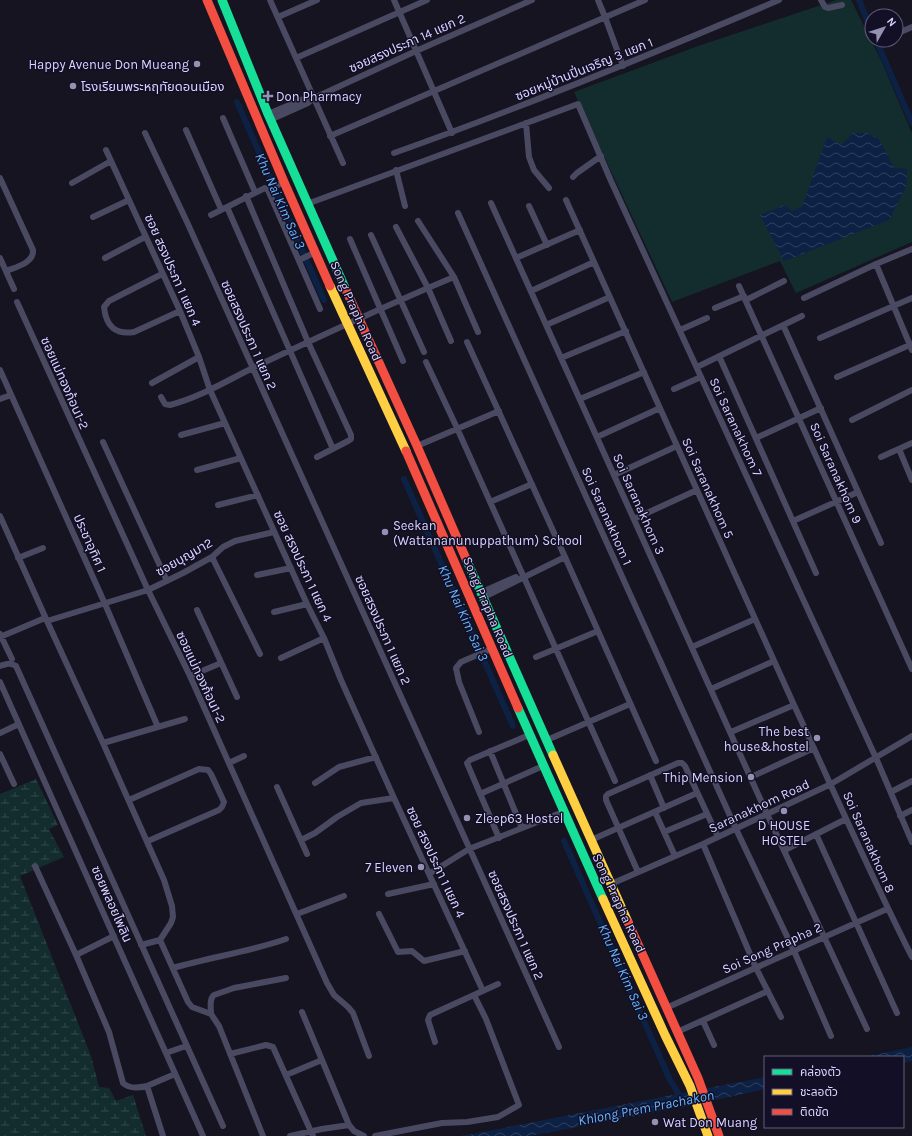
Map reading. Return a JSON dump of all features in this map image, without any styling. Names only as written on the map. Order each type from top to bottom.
[{"type":"main road","name":"Song Prapha Road","points":[[207,0],[276,186],[347,324],[414,469],[488,647],[530,735],[563,812],[665,1036],[690,1086],[708,1136]]},
{"type":"main road","name":"Song Prapha Road","points":[[222,0],[269,117],[307,204],[360,318],[500,636],[702,1087],[720,1136]]},
{"type":"main road","points":[[488,647],[500,636]]},
{"type":"street","points":[[270,0],[343,163]]},
{"type":"street","points":[[278,17],[317,0]]},
{"type":"street","points":[[394,0],[452,133]]},
{"type":"street","points":[[296,58],[427,0]]},
{"type":"street","name":"ซอยสรงประภา 14 แยก 2","points":[[269,117],[306,98],[314,98],[532,0]]},
{"type":"street","points":[[598,0],[623,66]]},
{"type":"street","points":[[330,136],[645,0]]},
{"type":"street","name":"ซอยหมู่บ้านปิ่นเจริญ 3 แยก 1","points":[[394,153],[452,133],[623,66],[779,0]]},
{"type":"street","points":[[821,0],[825,7],[831,9],[842,5]]},
{"type":"street","name":"Soi Saranakhom 7","points":[[526,123],[578,104],[701,377],[876,758],[912,842]]},
{"type":"street","points":[[223,118],[255,192]]},
{"type":"street","points":[[307,204],[526,123],[529,157],[534,170],[549,188]]},
{"type":"street","points":[[186,130],[290,350],[333,449]]},
{"type":"street","name":"ซอยสรงประภา 1 แยก 2","points":[[145,133],[187,222],[559,1047]]},
{"type":"street","name":"ซอย สรงประภา 1 แยก 4","points":[[106,150],[180,311],[199,357],[210,390],[307,604],[324,638],[394,798],[483,991]]},
{"type":"street","points":[[573,177],[577,172],[601,156]]},
{"type":"street","points":[[72,182],[111,160]]},
{"type":"street","points":[[396,170],[405,206]]},
{"type":"street","points":[[0,178],[33,250],[33,256],[30,261],[6,271]]},
{"type":"street","points":[[211,215],[246,196],[265,188],[276,186],[300,260],[320,309]]},
{"type":"street","points":[[246,196],[308,342],[352,437],[348,441],[317,457]]},
{"type":"street","points":[[93,218],[129,200]]},
{"type":"street","name":"Soi Saranakhom 5","points":[[566,200],[831,784]]},
{"type":"street","name":"Soi Saranakhom 3","points":[[491,203],[767,814],[867,1029]]},
{"type":"street","points":[[529,206],[547,245]]},
{"type":"street","name":"Soi Saranakhom 1","points":[[458,213],[736,829],[794,951],[831,1036]]},
{"type":"street","points":[[418,221],[454,277],[478,332]]},
{"type":"street","points":[[396,227],[428,288],[452,341]]},
{"type":"street","points":[[516,258],[580,230]]},
{"type":"street","points":[[371,235],[424,352]]},
{"type":"street","points":[[105,258],[145,237]]},
{"type":"street","points":[[350,239],[403,361]]},
{"type":"street","points":[[804,298],[876,264],[912,250]]},
{"type":"street","points":[[300,260],[312,254]]},
{"type":"street","points":[[0,258],[14,289]]},
{"type":"street","points":[[531,291],[594,262]]},
{"type":"street","points":[[837,377],[911,346],[876,264]]},
{"type":"street","points":[[162,274],[109,301],[104,308],[105,317],[112,327],[120,333],[127,333],[134,332],[180,311]]},
{"type":"street","points":[[161,397],[165,404],[170,405],[210,390],[290,350],[454,277]]},
{"type":"street","points":[[715,308],[745,298],[784,281]]},
{"type":"street","name":"Soi Saranakhom 9","points":[[739,286],[912,669]]},
{"type":"street","points":[[546,325],[610,297]]},
{"type":"street","points":[[820,338],[912,298]]},
{"type":"street","name":"ซอยแม่ทองก้อน1-2","points":[[17,302],[148,590],[190,676],[330,990],[353,1013],[369,1056]]},
{"type":"street","points":[[697,367],[802,316]]},
{"type":"street","points":[[680,330],[707,318]]},
{"type":"street","points":[[784,325],[881,544]]},
{"type":"street","points":[[561,358],[626,332]]},
{"type":"street","points":[[467,342],[566,557],[656,762]]},
{"type":"street","points":[[719,356],[816,573]]},
{"type":"street","points":[[152,383],[199,357]]},
{"type":"street","points":[[426,362],[525,575],[556,649],[590,722],[615,781]]},
{"type":"street","name":"ประชาอุทิศ 1","points":[[0,370],[105,604],[158,727]]},
{"type":"street","points":[[580,399],[644,372]]},
{"type":"street","points":[[674,389],[701,377]]},
{"type":"street","points":[[852,420],[912,390]]},
{"type":"street","points":[[0,399],[11,395]]},
{"type":"street","points":[[597,436],[660,408]]},
{"type":"street","points":[[756,438],[820,408]]},
{"type":"street","points":[[417,446],[499,410]]},
{"type":"street","points":[[181,435],[225,423]]},
{"type":"street","points":[[103,442],[167,581]]},
{"type":"street","points":[[881,457],[912,443]]},
{"type":"street","points":[[614,475],[677,446]]},
{"type":"street","points":[[899,449],[912,480]]},
{"type":"street","points":[[197,470],[241,458]]},
{"type":"street","points":[[490,502],[532,484]]},
{"type":"street","points":[[634,519],[697,490]]},
{"type":"street","points":[[793,521],[858,492]]},
{"type":"street","points":[[218,506],[258,495]]},
{"type":"street","points":[[0,516],[46,620],[148,841],[164,880],[172,906],[173,917],[171,923],[160,940],[141,945]]},
{"type":"street","name":"ซอยบุญมา2","points":[[0,636],[46,620],[105,604],[148,590],[212,557],[223,547],[235,541],[274,532]]},
{"type":"street","points":[[18,558],[43,548]]},
{"type":"street","points":[[212,557],[260,654]]},
{"type":"street","points":[[483,595],[566,557]]},
{"type":"street","points":[[257,575],[291,568]]},
{"type":"street","points":[[274,612],[307,604]]},
{"type":"street","points":[[197,610],[237,697]]},
{"type":"street","points":[[692,648],[755,619]]},
{"type":"street","points":[[536,657],[598,631]]},
{"type":"street","points":[[0,636],[12,659]]},
{"type":"street","points":[[281,658],[324,638]]},
{"type":"street","points":[[479,732],[459,682],[456,668],[461,662],[488,647]]},
{"type":"street","points":[[711,690],[774,661]]},
{"type":"street","points":[[0,666],[8,663],[16,666],[223,1126]]},
{"type":"street","points":[[190,676],[222,663]]},
{"type":"street","name":"ซอยพลอยไพลิน","points":[[0,682],[203,1136]]},
{"type":"street","points":[[547,740],[630,704]]},
{"type":"street","points":[[731,732],[794,705]]},
{"type":"street","points":[[103,743],[185,719]]},
{"type":"street","points":[[0,733],[19,724]]},
{"type":"street","points":[[499,838],[467,763],[470,760],[490,751],[530,735]]},
{"type":"street","name":"Saranakhom Road","points":[[611,884],[736,829],[831,784],[912,736]]},
{"type":"street","points":[[751,777],[814,748]]},
{"type":"street","points":[[490,751],[522,828]]},
{"type":"street","points":[[0,754],[14,784]]},
{"type":"street","points":[[229,763],[244,756]]},
{"type":"street","points":[[315,783],[339,767],[376,757]]},
{"type":"street","points":[[638,872],[606,800],[606,796],[650,775],[678,763],[682,763],[685,766],[718,837]]},
{"type":"street","points":[[480,794],[543,766]]},
{"type":"street","points":[[128,800],[199,769],[208,770],[211,774],[224,802],[222,807],[219,810],[148,841]]},
{"type":"street","points":[[650,775],[664,808]]},
{"type":"street","points":[[891,792],[912,781]]},
{"type":"street","name":"Soi Saranakhom 8","points":[[831,784],[888,909],[912,957]]},
{"type":"street","points":[[277,787],[307,854]]},
{"type":"street","points":[[591,840],[697,793]]},
{"type":"street","points":[[300,840],[315,833],[337,817],[361,803],[394,798]]},
{"type":"street","points":[[900,816],[912,810]]},
{"type":"street","points":[[429,874],[469,849],[563,812]]},
{"type":"street","points":[[655,812],[675,856]]},
{"type":"street","points":[[664,832],[707,814]]},
{"type":"street","points":[[785,850],[846,819]]},
{"type":"street","points":[[816,834],[897,1013]]},
{"type":"street","points":[[703,844],[756,968],[781,1016]]},
{"type":"street","points":[[36,866],[109,1032],[123,1084],[132,1087],[147,1086],[175,1074]]},
{"type":"street","points":[[388,894],[434,884]]},
{"type":"street","points":[[297,914],[344,896]]},
{"type":"street","name":"Soi Song Prapha 2","points":[[666,1008],[888,909]]},
{"type":"street","points":[[379,914],[398,952],[412,952],[424,961],[464,951]]},
{"type":"street","points":[[76,955],[114,936]]},
{"type":"street","points":[[173,968],[200,960],[268,945],[286,939]]},
{"type":"street","points":[[160,940],[188,1002],[192,1007],[211,1014]]},
{"type":"street","points":[[263,1136],[219,1026],[211,1014],[211,1001],[214,995],[234,988],[286,978]]},
{"type":"street","points":[[435,1042],[428,1020],[429,1016],[498,984]]},
{"type":"street","points":[[677,1032],[768,991]]},
{"type":"street","points":[[375,1136],[442,1123],[467,1122],[498,1117],[519,1104],[474,995]]},
{"type":"street","points":[[302,1012],[348,1125],[360,1135],[364,1136]]},
{"type":"street","points":[[703,1021],[714,1045]]},
{"type":"street","points":[[230,1054],[271,1045],[276,1052],[311,1134]]},
{"type":"street","points":[[166,1053],[186,1046]]},
{"type":"street","points":[[286,1075],[322,1060]]},
{"type":"street","points":[[147,1086],[163,1136]]},
{"type":"street","points":[[290,1136],[311,1134],[348,1125]]},
{"type":"green space","points":[[836,0],[851,0],[864,26],[864,48],[875,48],[912,133],[912,242],[796,293],[780,261],[672,302],[574,92],[698,46]]},
{"type":"green space","points":[[36,779],[58,825],[49,829],[64,857],[20,876],[91,1056],[99,1087],[109,1088],[116,1101],[133,1095],[146,1136],[0,1136],[0,794]]},
{"type":"water","points":[[853,133],[867,133],[879,139],[894,168],[907,169],[906,187],[889,220],[784,261],[760,215],[785,205],[792,211],[802,207],[827,137],[841,145]]},
{"type":"water","points":[[912,1047],[912,1061],[904,1063],[904,1056],[869,1056]]},
{"type":"water","name":"Khlong Prem Prachakon","points":[[764,1077],[764,1089],[688,1106],[530,1136],[462,1136]]},
{"type":"waterway","points":[[859,0],[864,12]]},
{"type":"waterway","points":[[879,48],[912,123]]},
{"type":"waterway","name":"Khu Nai Kim Sai 3","points":[[237,102],[324,300]]},
{"type":"waterway","name":"Khu Nai Kim Sai 3","points":[[404,479],[513,726]]},
{"type":"waterway","name":"Khu Nai Kim Sai 3","points":[[564,841],[670,1080],[683,1101]]},
{"type":"traffic: fast","points":[[222,0],[268,114],[346,290]]},
{"type":"traffic: fast","points":[[467,561],[553,755]]},
{"type":"traffic: fast","points":[[518,708],[603,899]]},
{"type":"traffic: slow","points":[[330,286],[406,451]]},
{"type":"traffic: slow","points":[[553,755],[628,922]]},
{"type":"traffic: slow","points":[[603,899],[690,1086],[708,1136]]},
{"type":"traffic: jam","points":[[207,0],[330,286]]},
{"type":"traffic: jam","points":[[346,290],[417,446],[467,561]]},
{"type":"traffic: jam","points":[[406,451],[518,708]]},
{"type":"traffic: jam","points":[[628,922],[698,1078],[719,1136]]},
{"type":"place","name":"Happy Avenue Don Mueang","points":[[197,64]]},
{"type":"place","name":"โรงเรียนพระหฤทัยดอนเมือง","points":[[73,86]]},
{"type":"place","name":"Don Pharmacy","points":[[268,96]]},
{"type":"place","name":"Seekan (Wattananunuppathum) School","points":[[385,532]]},
{"type":"place","name":"The best house&hostel","points":[[817,738]]},
{"type":"place","name":"Thip Mension","points":[[751,777]]},
{"type":"place","name":"D HOUSE HOSTEL","points":[[784,811]]},
{"type":"place","name":"Zleep63 Hostel","points":[[467,818]]},
{"type":"place","name":"7 Eleven","points":[[421,867]]},
{"type":"place","name":"Wat Don Muang","points":[[655,1122]]}]
